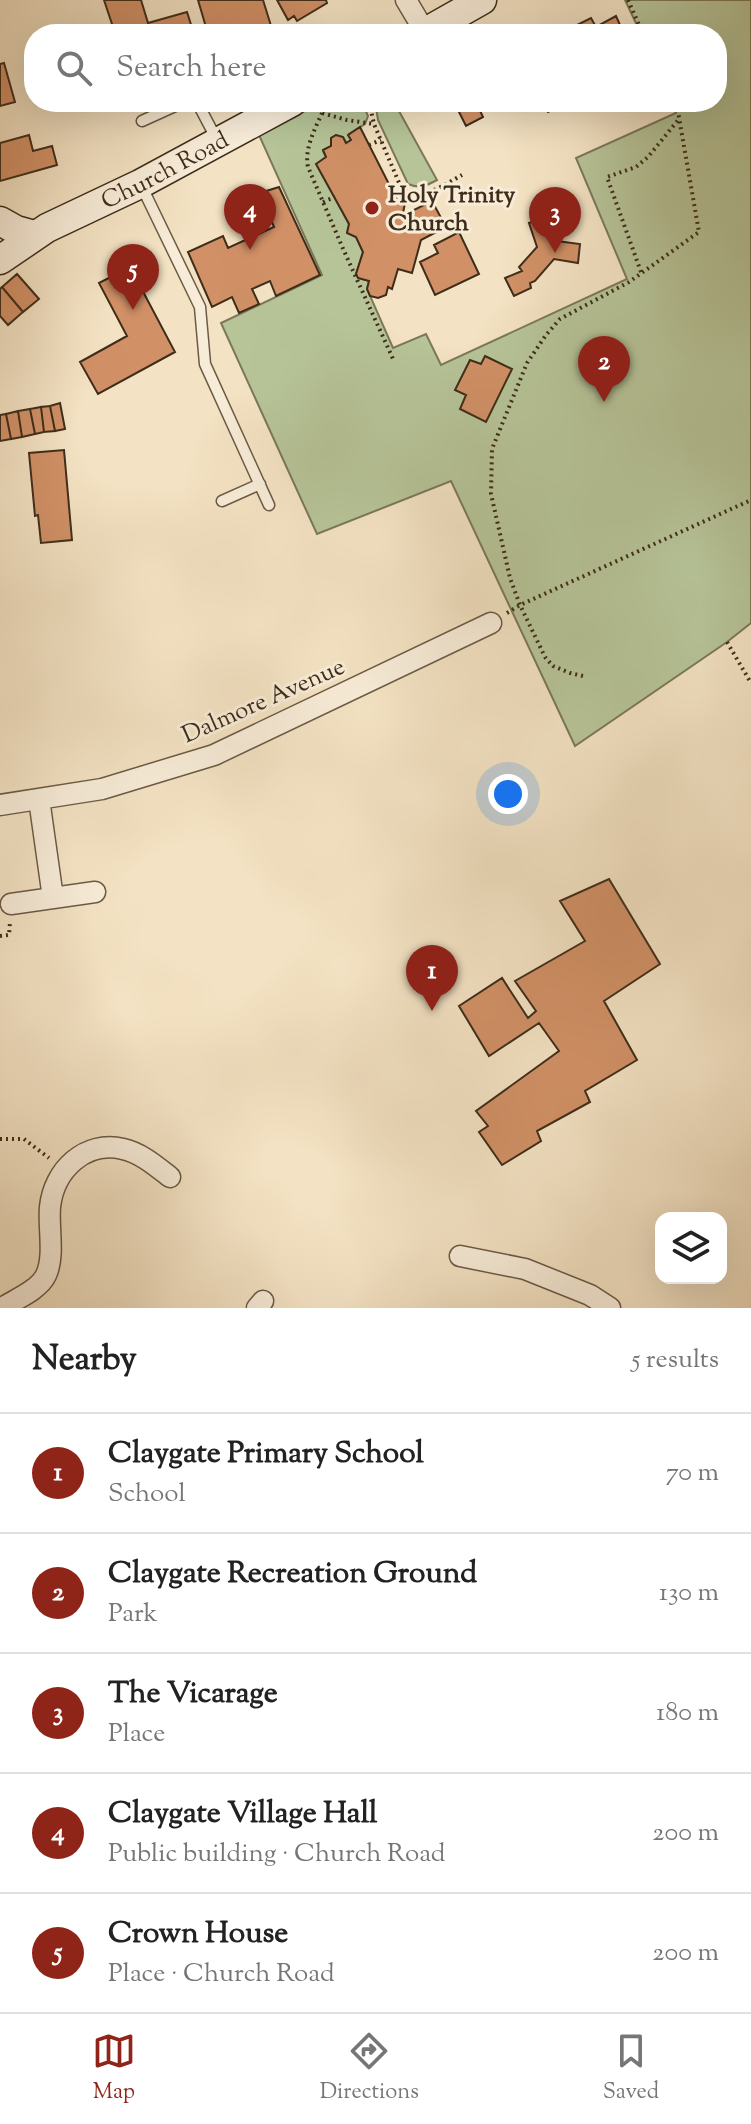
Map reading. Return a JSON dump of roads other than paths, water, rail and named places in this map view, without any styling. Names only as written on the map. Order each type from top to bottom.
[{"type":"street","points":[[406,0],[418,24]]},
{"type":"street","points":[[439,24],[482,0]]},
{"type":"street","name":"Church Road","points":[[0,260],[34,235],[140,184],[273,112]]},
{"type":"street","points":[[0,221],[34,235]]},
{"type":"street","name":"Dalmore Avenue","points":[[0,805],[102,789],[214,755],[491,623]]},
{"type":"street","points":[[39,799],[53,898]]},
{"type":"street","points":[[11,904],[95,892]]},
{"type":"street","points":[[2,1308],[37,1286],[46,1276],[50,1206],[54,1189],[62,1171],[74,1159],[106,1147],[121,1148],[137,1154],[170,1177]]},
{"type":"street","points":[[460,1256],[525,1269],[590,1295],[610,1308]]},
{"type":"lane","points":[[142,121],[162,112]]},
{"type":"lane","points":[[202,112],[218,141]]},
{"type":"lane","points":[[140,184],[200,307],[205,364],[269,505]]},
{"type":"lane","points":[[222,501],[260,484]]},
{"type":"place","name":"Holy Trinity Church","points":[[372,208]]},
{"type":"place","name":"Claygate Village Hall","points":[[250,250]]},
{"type":"place","name":"The Vicarage","points":[[555,253]]},
{"type":"place","name":"Crown House","points":[[133,310]]},
{"type":"place","name":"Claygate Recreation Ground","points":[[604,402]]},
{"type":"place","name":"Claygate Primary School","points":[[432,1011]]}]
